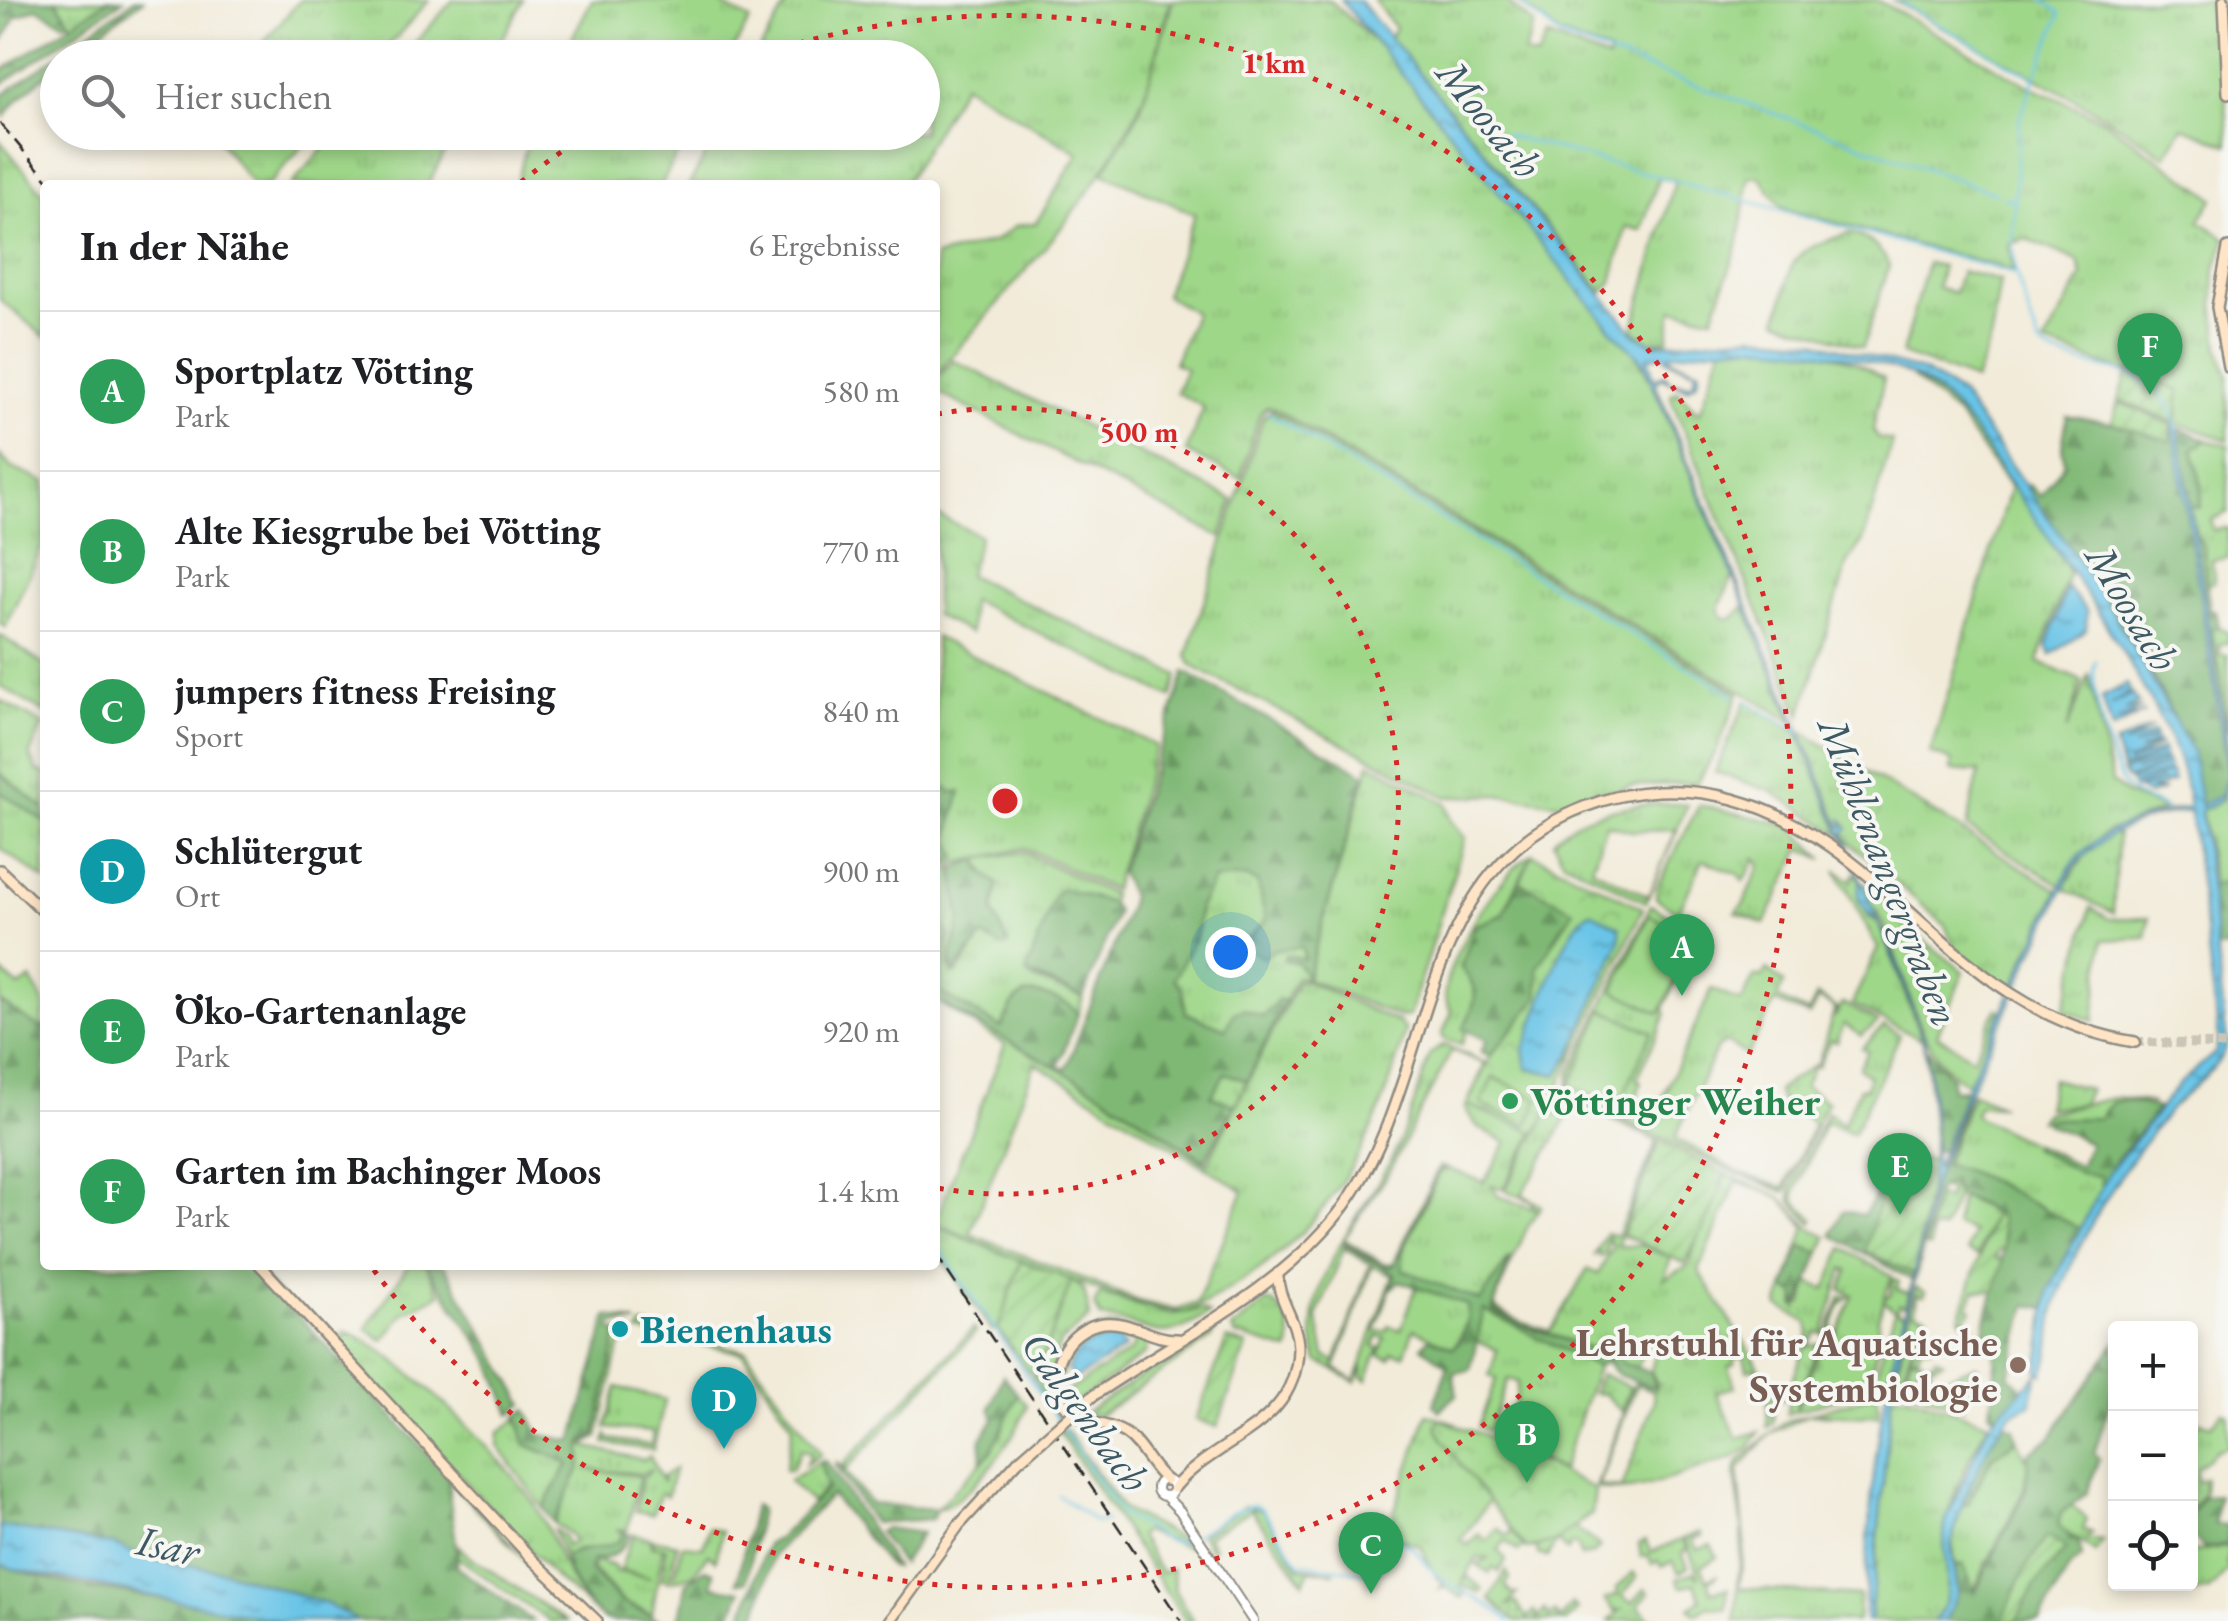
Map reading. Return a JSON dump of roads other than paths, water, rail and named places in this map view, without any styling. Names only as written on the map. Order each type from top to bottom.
[{"type":"main road","points":[[2224,0],[2228,93]]},
{"type":"main road","points":[[2228,248],[2218,307],[2228,367]]},
{"type":"main road","points":[[890,1621],[959,1525],[1018,1461],[1090,1398],[1278,1273],[1338,1213],[1374,1159],[1399,1098],[1450,940],[1484,882],[1516,848],[1582,808],[1660,791],[1698,792],[1739,801],[1810,834],[2018,1001],[2065,1024],[2135,1042]]},
{"type":"main road","points":[[0,870],[40,908]]},
{"type":"main road","points":[[265,1270],[486,1510],[598,1621]]},
{"type":"main road","points":[[1178,1340],[1116,1323],[1086,1328],[1063,1350],[1056,1374],[1059,1393],[1068,1409],[1082,1419],[1128,1435],[1167,1487],[1258,1427],[1288,1392],[1298,1340],[1278,1273]]},
{"type":"main road","points":[[1254,1291],[1271,1292],[1284,1299]]},
{"type":"main road","points":[[1146,1334],[1153,1345],[1147,1359]]},
{"type":"street","points":[[1167,1487],[1253,1621]]},
{"type":"water","points":[[1341,0],[1359,0],[1635,334],[1655,344],[1755,335],[1815,341],[1925,372],[1961,395],[2099,589],[2139,657],[2192,751],[2201,805],[2221,795],[2228,773],[2228,788],[2223,796],[2201,809],[2227,1044],[2217,1063],[2150,1135],[2117,1180],[2089,1229],[2056,1306],[2043,1374],[2038,1371],[2049,1290],[2108,1174],[2180,1083],[2216,1052],[2219,1038],[2190,811],[2140,821],[2111,835],[2073,868],[1960,1111],[1933,1185],[1892,1390],[1870,1621],[1865,1621],[1875,1468],[1883,1408],[1925,1219],[1933,1135],[1936,1169],[1968,1084],[2069,868],[2109,832],[2140,820],[2189,807],[2185,781],[2175,749],[2153,706],[2093,605],[1978,437],[1937,392],[1885,366],[1809,351],[1739,345],[1670,354],[1671,359],[1700,370],[1694,384],[1696,370],[1667,360],[1666,355],[1648,357],[1654,379],[1665,375],[1669,381],[1660,377],[1656,385],[1831,805],[1841,827],[1845,826],[1842,818],[1849,829],[1843,833],[1880,927],[1858,898],[1860,879],[1643,361],[1611,329]]},
{"type":"water","points":[[2173,425],[2178,428],[2228,773]]},
{"type":"water","points":[[2067,587],[2087,612],[2086,630],[2051,655],[2047,646]]},
{"type":"water","points":[[2127,684],[2131,692],[2111,705],[2133,694],[2138,703],[2125,711],[2141,708],[2117,722],[2144,713],[2112,730],[2102,697]]},
{"type":"water","points":[[2152,727],[2124,745],[2154,732],[2155,736],[2133,747],[2155,738],[2157,742],[2139,751],[2161,744],[2126,763],[2163,749],[2165,758],[2135,771],[2166,760],[2169,771],[2135,784],[2171,772],[2174,781],[2149,790],[2164,790],[2149,795],[2139,789],[2161,780],[2134,789],[2130,781],[2165,765],[2127,780],[2123,773],[2161,754],[2122,770],[2115,744]]},
{"type":"water","name":"Vöttinger Weiher","points":[[1591,912],[1620,927],[1620,941],[1569,1058],[1557,1075],[1527,1068],[1524,1050],[1561,952],[1581,920]]},
{"type":"water","points":[[1117,1339],[1125,1348],[1074,1380],[1068,1370],[1081,1349],[1093,1342]]},
{"type":"water","points":[[2038,1374],[2031,1404],[2012,1413],[1992,1439],[1964,1498],[1951,1544],[1958,1592],[1945,1621],[1934,1621],[1942,1610],[1948,1585],[1944,1544],[1947,1518],[1989,1423]]},
{"type":"water","points":[[0,1526],[114,1545],[144,1557],[228,1572],[325,1603],[358,1621],[282,1621],[13,1569],[0,1564]]},
{"type":"waterway","points":[[1515,0],[1561,37],[1995,193]]},
{"type":"waterway","points":[[1896,0],[2034,78]]},
{"type":"waterway","points":[[2043,0],[2061,13],[2020,116],[2012,240],[2016,274],[2039,345],[2057,356],[2119,371],[2155,388],[2168,405],[2177,429]]},
{"type":"waterway","name":"Moosach","points":[[1502,134],[2016,274]]},
{"type":"waterway","points":[[2004,197],[2015,201]]},
{"type":"waterway","points":[[1268,413],[1735,696]]},
{"type":"waterway","points":[[2096,661],[2097,703],[2120,778],[2134,795],[2165,809]]},
{"type":"waterway","name":"Mühlenangergraben","points":[[1745,701],[1800,732]]},
{"type":"waterway","name":"Galgenbach","points":[[940,1249],[1059,1422]]},
{"type":"waterway","name":"Galgenbach","points":[[1063,1429],[1121,1514],[1170,1542],[1185,1542],[1232,1512],[1253,1505],[1262,1509],[1299,1563],[1378,1574],[1397,1539],[1413,1549],[1441,1578],[1509,1621]]},
{"type":"waterway","points":[[1058,1495],[1096,1522],[1106,1521]]},
{"type":"tunnel","points":[[2135,1042],[2228,1045]]},
{"type":"railway","points":[[0,123],[48,180]]},
{"type":"railway","points":[[940,1260],[1181,1621]]},
{"type":"place","name":"Garten im Bachinger Moos","points":[[2150,395]]},
{"type":"place","name":"Sportplatz Vötting","points":[[1682,996]]},
{"type":"place","name":"Vöttinger Weiher","points":[[1510,1101]]},
{"type":"place","name":"Öko-Gartenanlage","points":[[1900,1215]]},
{"type":"place","name":"Bienenhaus","points":[[620,1329]]},
{"type":"place","name":"Lehrstuhl für Aquatische Systembiologie","points":[[2018,1365]]},
{"type":"place","name":"Schlütergut","points":[[724,1449]]},
{"type":"place","name":"Alte Kiesgrube bei Vötting","points":[[1527,1483]]},
{"type":"place","name":"jumpers fitness Freising","points":[[1371,1594]]},
{"type":"water label","name":"Isar","points":[[168,1545]]}]
